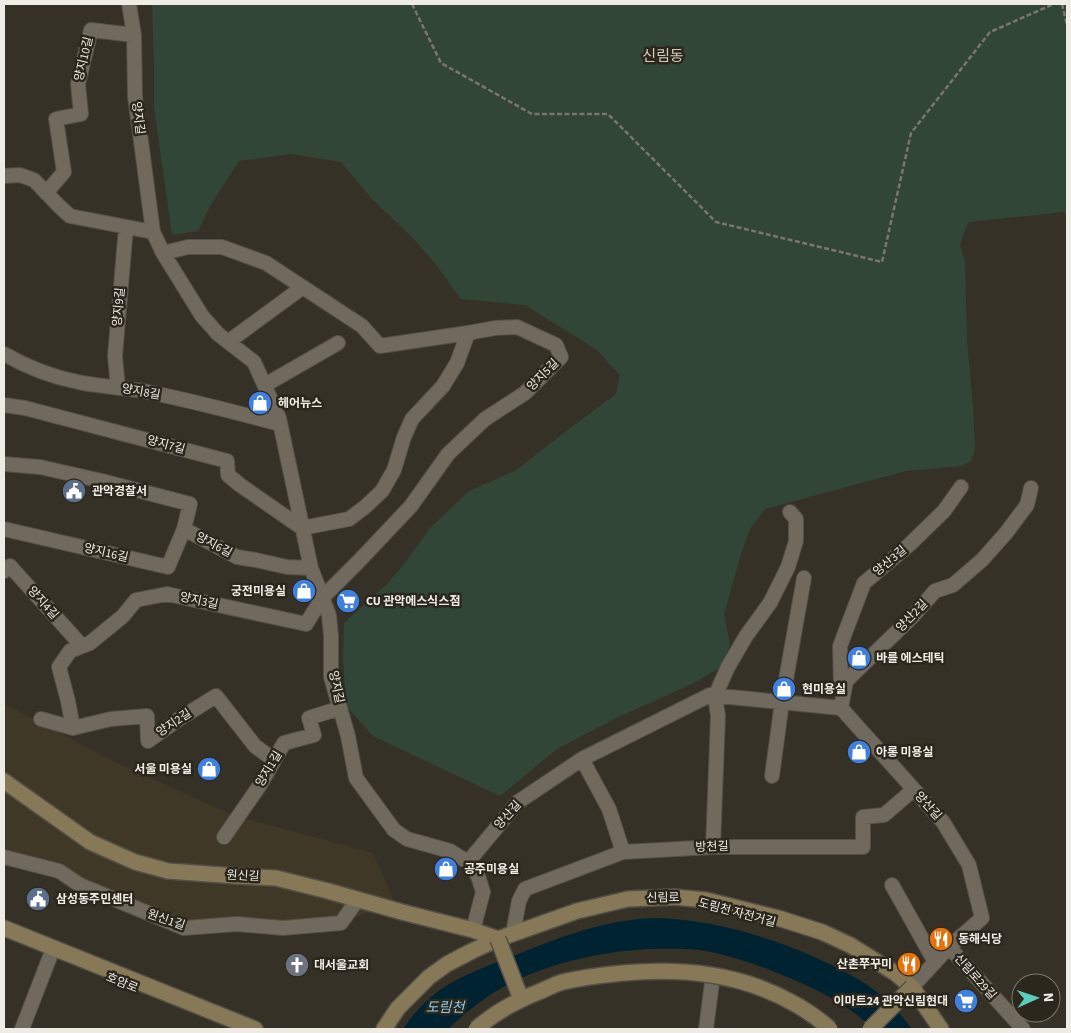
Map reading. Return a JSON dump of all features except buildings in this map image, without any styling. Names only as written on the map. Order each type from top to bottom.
[{"type":"main road","name":"원신길","points":[[4,781],[90,842],[135,862],[168,871],[276,878],[473,930],[498,939]]},
{"type":"main road","name":"신림로","points":[[384,1029],[398,1008],[429,977],[447,964],[498,939],[577,911],[628,899],[674,897],[706,900],[778,918],[822,932],[850,945],[870,956],[912,987],[941,1029]]},
{"type":"main road","points":[[4,928],[255,1029]]},
{"type":"main road","name":"호암로","points":[[4,937],[237,1029]]},
{"type":"main road","points":[[498,939],[521,999]]},
{"type":"main road","points":[[476,1029],[498,1012],[521,999],[562,982],[599,975],[638,972],[680,972],[714,975],[746,982],[778,994],[804,1009],[830,1029]]},
{"type":"main road","points":[[870,1029],[912,987]]},
{"type":"street","name":"양지길","points":[[129,4],[134,35],[135,96],[153,232],[163,253],[202,316],[218,334],[254,362],[279,418],[311,568],[330,615],[332,636],[331,677],[348,736],[356,778],[394,830],[407,839],[450,851],[468,862]]},
{"type":"street","name":"양지10길","points":[[46,193],[64,172],[56,119],[81,114],[78,84],[92,30],[134,35]]},
{"type":"street","points":[[4,176],[20,175],[34,180],[70,216],[153,232]]},
{"type":"street","name":"양지9길","points":[[118,388],[115,356],[126,227]]},
{"type":"street","points":[[163,253],[188,247],[222,247],[266,263],[362,326],[380,346],[468,333],[457,363],[443,386],[412,419],[404,437],[394,470],[382,490],[366,507],[349,519],[302,528]]},
{"type":"street","points":[[228,342],[303,287]]},
{"type":"street","name":"양지5길","points":[[322,597],[411,506],[448,454],[485,419],[525,393],[561,357],[556,344],[517,327],[495,328],[468,333]]},
{"type":"street","points":[[265,385],[338,343]]},
{"type":"street","name":"양지8길","points":[[4,354],[31,368],[79,383],[140,390],[280,424]]},
{"type":"street","name":"양지7길","points":[[4,405],[25,408],[227,461],[228,475],[302,528]]},
{"type":"street","name":"양지6길","points":[[4,464],[40,468],[93,479],[190,504],[184,530],[237,557],[287,567],[311,568]]},
{"type":"street","name":"양산3길","points":[[841,708],[840,646],[864,583],[944,511],[962,488]]},
{"type":"street","name":"양산2길","points":[[841,708],[846,681],[912,617],[935,591],[953,585],[982,560],[1022,512],[1031,488]]},
{"type":"street","points":[[713,847],[718,716],[715,696],[728,667],[746,636],[770,603],[788,567],[796,541],[796,518],[790,512]]},
{"type":"street","name":"양지16길","points":[[4,529],[168,567],[184,530]]},
{"type":"street","name":"양지4길","points":[[4,571],[10,566],[82,646]]},
{"type":"street","points":[[772,776],[782,702],[804,578]]},
{"type":"street","name":"양지3길","points":[[73,728],[59,667],[70,650],[90,643],[124,616],[136,600],[167,594],[306,624],[322,597]]},
{"type":"street","name":"양산길","points":[[468,862],[518,802],[582,759],[710,695],[841,708],[943,822],[969,865],[982,918],[949,948],[912,987]]},
{"type":"street","name":"양지2길","points":[[41,719],[73,728],[111,719],[147,716],[148,741],[216,696],[256,746],[274,760]]},
{"type":"street","name":"양지1길","points":[[224,837],[260,785],[284,743],[314,735],[310,718],[340,708]]},
{"type":"street","points":[[582,759],[609,809],[623,852]]},
{"type":"street","name":"방천길","points":[[513,933],[519,901],[525,889],[623,852],[713,847],[863,847],[863,817],[884,815],[913,790]]},
{"type":"street","name":"원신1길","points":[[4,857],[59,871],[80,885],[184,928],[237,924],[283,928],[341,922],[358,899]]},
{"type":"street","points":[[468,862],[478,876],[483,892],[473,930]]},
{"type":"street","points":[[892,885],[935,962]]},
{"type":"street","name":"신림로29길","points":[[949,948],[1022,1029]]},
{"type":"street","points":[[22,1029],[50,954]]},
{"type":"street","points":[[706,1029],[714,975]]},
{"type":"path","points":[[412,4],[441,63],[532,114],[608,114],[716,222],[882,262],[912,132],[990,32],[1054,4]]},
{"type":"path","points":[[1062,4],[1067,25]]},
{"type":"shaded area","points":[[4,704],[113,761],[232,815],[373,853],[395,903],[350,919],[184,928],[4,851]]},
{"type":"green space","points":[[152,4],[1067,4],[1067,216],[1064,212],[968,222],[960,245],[965,261],[967,341],[973,406],[975,450],[971,461],[962,466],[906,471],[765,509],[750,529],[724,614],[730,645],[721,667],[692,684],[616,718],[557,749],[500,796],[373,736],[346,706],[343,657],[344,623],[388,583],[431,527],[469,491],[515,471],[616,394],[620,375],[597,350],[525,305],[461,299],[437,266],[413,238],[372,199],[341,162],[291,154],[239,161],[210,206],[198,231],[172,235],[154,107]]},
{"type":"water","name":"도림천","points":[[653,918],[694,921],[734,929],[812,956],[865,983],[894,1007],[912,1029],[873,1029],[842,1004],[807,985],[745,961],[699,950],[649,949],[588,957],[529,975],[511,983],[481,1001],[448,1029],[403,1029],[428,1000],[446,986],[470,973],[581,931],[616,922]]},
{"type":"place","name":"헤어뉴스","points":[[260,403]]},
{"type":"place","name":"관악경찰서","points":[[74,491]]},
{"type":"place","name":"궁전미용실","points":[[304,591]]},
{"type":"place","name":"CU 관악에스식스점","points":[[348,601]]},
{"type":"place","name":"바를 에스테틱","points":[[859,658]]},
{"type":"place","name":"현미용실","points":[[784,689]]},
{"type":"place","name":"아롱 미용실","points":[[859,752]]},
{"type":"place","name":"서울 미용실","points":[[209,769]]},
{"type":"place","name":"공주미용실","points":[[446,869]]},
{"type":"place","name":"삼성동주민센터","points":[[38,899]]},
{"type":"place","name":"동해식당","points":[[941,939]]},
{"type":"place","name":"산촌쭈꾸미","points":[[909,964]]},
{"type":"place","name":"대서울교회","points":[[297,965]]},
{"type":"place","name":"이마트24 관악신림현대","points":[[966,1001]]},
{"type":"district","name":"신림동","points":[[663,56]]}]
